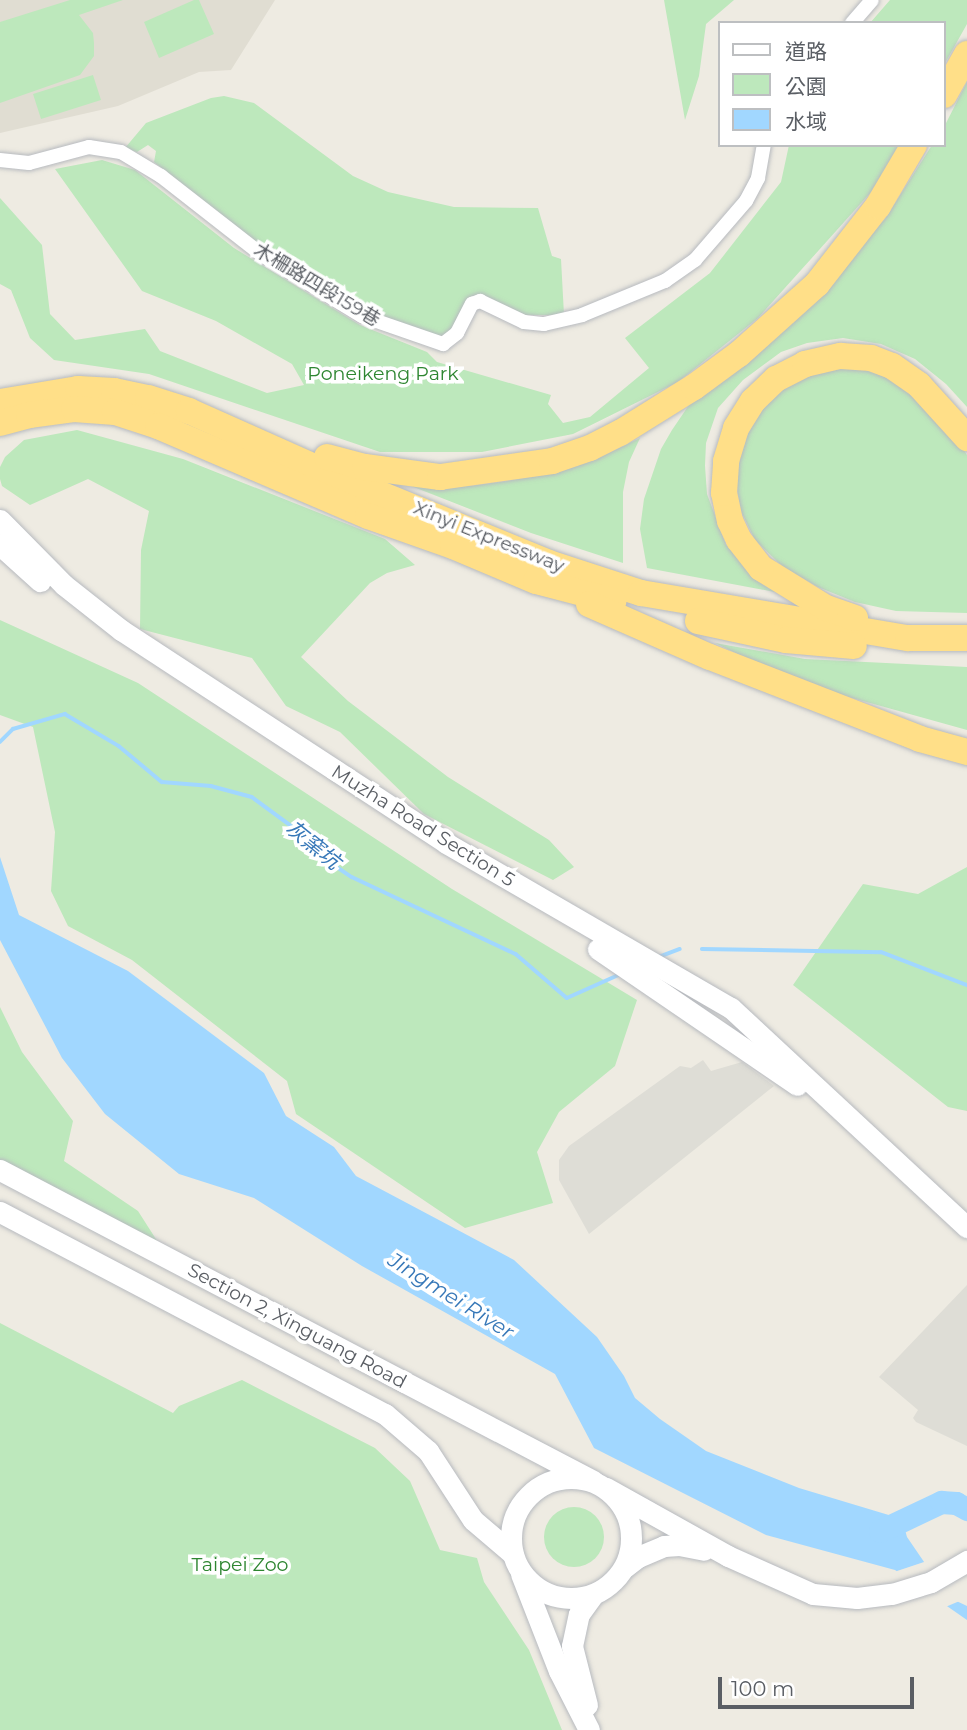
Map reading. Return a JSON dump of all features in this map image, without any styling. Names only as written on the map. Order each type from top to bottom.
[{"type":"highway","points":[[946,91],[967,54]]},
{"type":"highway","points":[[234,432],[365,467],[440,478],[552,461],[590,447],[694,387],[739,354],[817,284],[878,206],[913,147]]},
{"type":"highway","points":[[967,438],[919,385],[892,366],[871,358],[841,356],[805,364],[776,379],[753,401],[736,428],[726,461],[724,493],[730,521],[739,540],[761,568],[791,588],[826,608],[877,625],[967,638]]},
{"type":"highway","name":"Xinyi Expressway","points":[[27,406],[78,390],[114,391],[189,411],[550,563],[641,593],[908,638],[967,638]]},
{"type":"highway","points":[[0,404],[27,406]]},
{"type":"highway","points":[[0,424],[27,406]]},
{"type":"highway","points":[[0,433],[27,406]]},
{"type":"highway","name":"Xinyi Expressway","points":[[27,406],[125,416],[536,581],[670,615],[786,639],[927,653],[967,654]]},
{"type":"highway","points":[[536,581],[710,657],[920,739],[967,752]]},
{"type":"highway","points":[[920,739],[967,769]]},
{"type":"street","points":[[854,21],[872,0]]},
{"type":"street","name":"木柵路四段159巷","points":[[0,160],[29,163],[89,147],[121,152],[161,176],[262,255],[362,316],[443,344],[457,333],[472,304],[480,301],[488,302],[524,322],[544,324],[613,303],[673,276],[695,260],[746,201],[758,178],[764,147]]},
{"type":"street","name":"Muzha Road Section 5","points":[[0,520],[54,576],[121,630],[419,827],[631,952],[698,986],[748,1023],[850,1122],[967,1227]]},
{"type":"street","name":"Muzha Road Section 5","points":[[0,545],[55,596],[134,654],[404,832],[635,972],[850,1122]]},
{"type":"street","points":[[725,1035],[743,1028],[748,1023]]},
{"type":"street","name":"Section 2, Xinguang Road","points":[[0,1170],[600,1485],[728,1556],[795,1588],[834,1598],[892,1594],[932,1582],[967,1561]]},
{"type":"street","name":"Section 2, Xinguang Road","points":[[0,1212],[385,1414],[428,1451],[473,1520],[515,1560],[559,1671],[589,1730]]},
{"type":"street","points":[[567,1477],[600,1485],[617,1498],[630,1524],[630,1553],[625,1567],[606,1588],[593,1595],[571,1598],[550,1595],[537,1588],[515,1560],[512,1527],[522,1503],[531,1493],[554,1480],[567,1477]]},
{"type":"street","name":"Section 2, Xinguang Road","points":[[625,1567],[650,1550],[664,1546],[692,1547],[728,1556]]},
{"type":"street","points":[[593,1595],[579,1614],[572,1646],[575,1667],[595,1730]]},
{"type":"shaded area","points":[[0,0],[275,0],[231,70],[199,72],[118,106],[0,133]]},
{"type":"shaded area","points":[[703,1060],[711,1071],[742,1062],[774,1086],[589,1234],[559,1180],[559,1160],[569,1146],[680,1066],[691,1068]]},
{"type":"shaded area","points":[[967,1285],[967,1446],[916,1422],[913,1418],[918,1410],[879,1377]]},
{"type":"green space","points":[[70,0],[123,0],[79,15],[93,33],[94,43],[94,56],[80,75],[0,103],[0,22]]},
{"type":"green space","points":[[199,0],[214,34],[159,58],[144,22]]},
{"type":"green space","points":[[664,0],[734,0],[706,24],[699,76],[685,120]]},
{"type":"green space","points":[[890,0],[967,0],[967,24],[946,61],[946,21],[872,21]]},
{"type":"green space","points":[[93,75],[101,100],[41,119],[33,94]]},
{"type":"green space","points":[[967,82],[967,407],[946,384],[915,359],[881,344],[843,338],[807,343],[781,352],[743,380],[718,408],[706,443],[705,466],[707,494],[726,545],[780,593],[647,568],[640,529],[644,499],[661,449],[672,430],[691,402],[885,219],[931,147],[946,147],[946,123]]},
{"type":"green space","points":[[224,96],[254,103],[353,176],[388,192],[454,207],[538,208],[552,256],[561,259],[564,315],[521,315],[484,296],[465,302],[449,334],[441,337],[370,314],[330,285],[300,272],[264,248],[154,162],[156,151],[148,145],[137,152],[125,148],[146,123],[211,98]]},
{"type":"green space","name":"Poneikeng Park","points":[[789,147],[899,147],[880,182],[758,318],[678,382],[573,434],[482,452],[380,452],[149,374],[54,360],[30,338],[11,290],[0,284],[0,198],[42,245],[50,314],[75,340],[145,329],[160,351],[267,393],[304,385],[292,364],[216,321],[142,291],[55,169],[102,160],[135,170],[234,248],[360,325],[427,352],[437,362],[551,395],[548,404],[563,423],[590,417],[649,368],[625,338],[710,273],[781,182]]},
{"type":"green space","points":[[843,366],[870,370],[895,381],[954,435],[967,455],[967,613],[896,611],[855,602],[818,587],[783,567],[755,540],[740,509],[735,472],[747,424],[788,381]]},
{"type":"green space","points":[[77,430],[183,459],[385,539],[415,565],[387,573],[370,583],[301,657],[348,701],[448,777],[549,840],[574,867],[553,880],[424,814],[340,732],[286,706],[252,658],[140,629],[141,550],[149,511],[88,479],[30,505],[2,486],[0,467],[5,457],[24,440]]},
{"type":"green space","points":[[640,438],[629,462],[623,492],[623,563],[531,533],[406,484],[470,486],[508,481],[594,460]]},
{"type":"green space","points":[[0,620],[138,683],[452,889],[637,1000],[615,1066],[559,1112],[537,1152],[553,1203],[465,1228],[296,1114],[287,1081],[132,960],[68,926],[51,891],[55,832],[33,727],[0,715]]},
{"type":"green space","points":[[715,643],[805,659],[967,667],[967,730],[845,696],[769,669]]},
{"type":"green space","points":[[967,867],[967,1111],[948,1107],[793,985],[863,884],[918,894]]},
{"type":"green space","points":[[0,1007],[22,1052],[73,1121],[64,1161],[138,1211],[161,1247],[0,1163]]},
{"type":"green space","name":"Taipei Zoo","points":[[0,1323],[173,1413],[179,1406],[242,1380],[375,1448],[410,1481],[440,1550],[477,1558],[484,1582],[529,1650],[562,1730],[0,1730]]},
{"type":"green space","points":[[574,1507],[586,1509],[599,1520],[604,1537],[602,1549],[591,1562],[574,1567],[562,1565],[549,1554],[544,1537],[546,1525],[557,1512]]},
{"type":"water","name":"Jingmei River","points":[[0,857],[19,915],[128,971],[264,1073],[286,1116],[334,1147],[356,1176],[514,1260],[597,1337],[624,1376],[635,1398],[660,1419],[706,1451],[799,1488],[902,1519],[907,1537],[948,1597],[967,1606],[967,1620],[895,1570],[766,1535],[594,1448],[555,1374],[362,1266],[254,1198],[179,1174],[105,1114],[62,1058],[0,940]]},
{"type":"pier","points":[[927,1561],[950,1594],[962,1600],[943,1608],[891,1573]]},
{"type":"waterway","name":"灰窯坑","points":[[0,742],[13,729],[65,714],[119,746],[162,782],[211,786],[252,797],[297,830],[325,859],[352,877],[516,954],[567,998],[621,974]]},
{"type":"waterway","name":"灰窯坑","points":[[659,957],[680,949]]},
{"type":"waterway","name":"灰窯坑","points":[[702,949],[881,952],[967,985]]},
{"type":"waterway","points":[[880,1531],[941,1502],[956,1503],[967,1509]]}]
